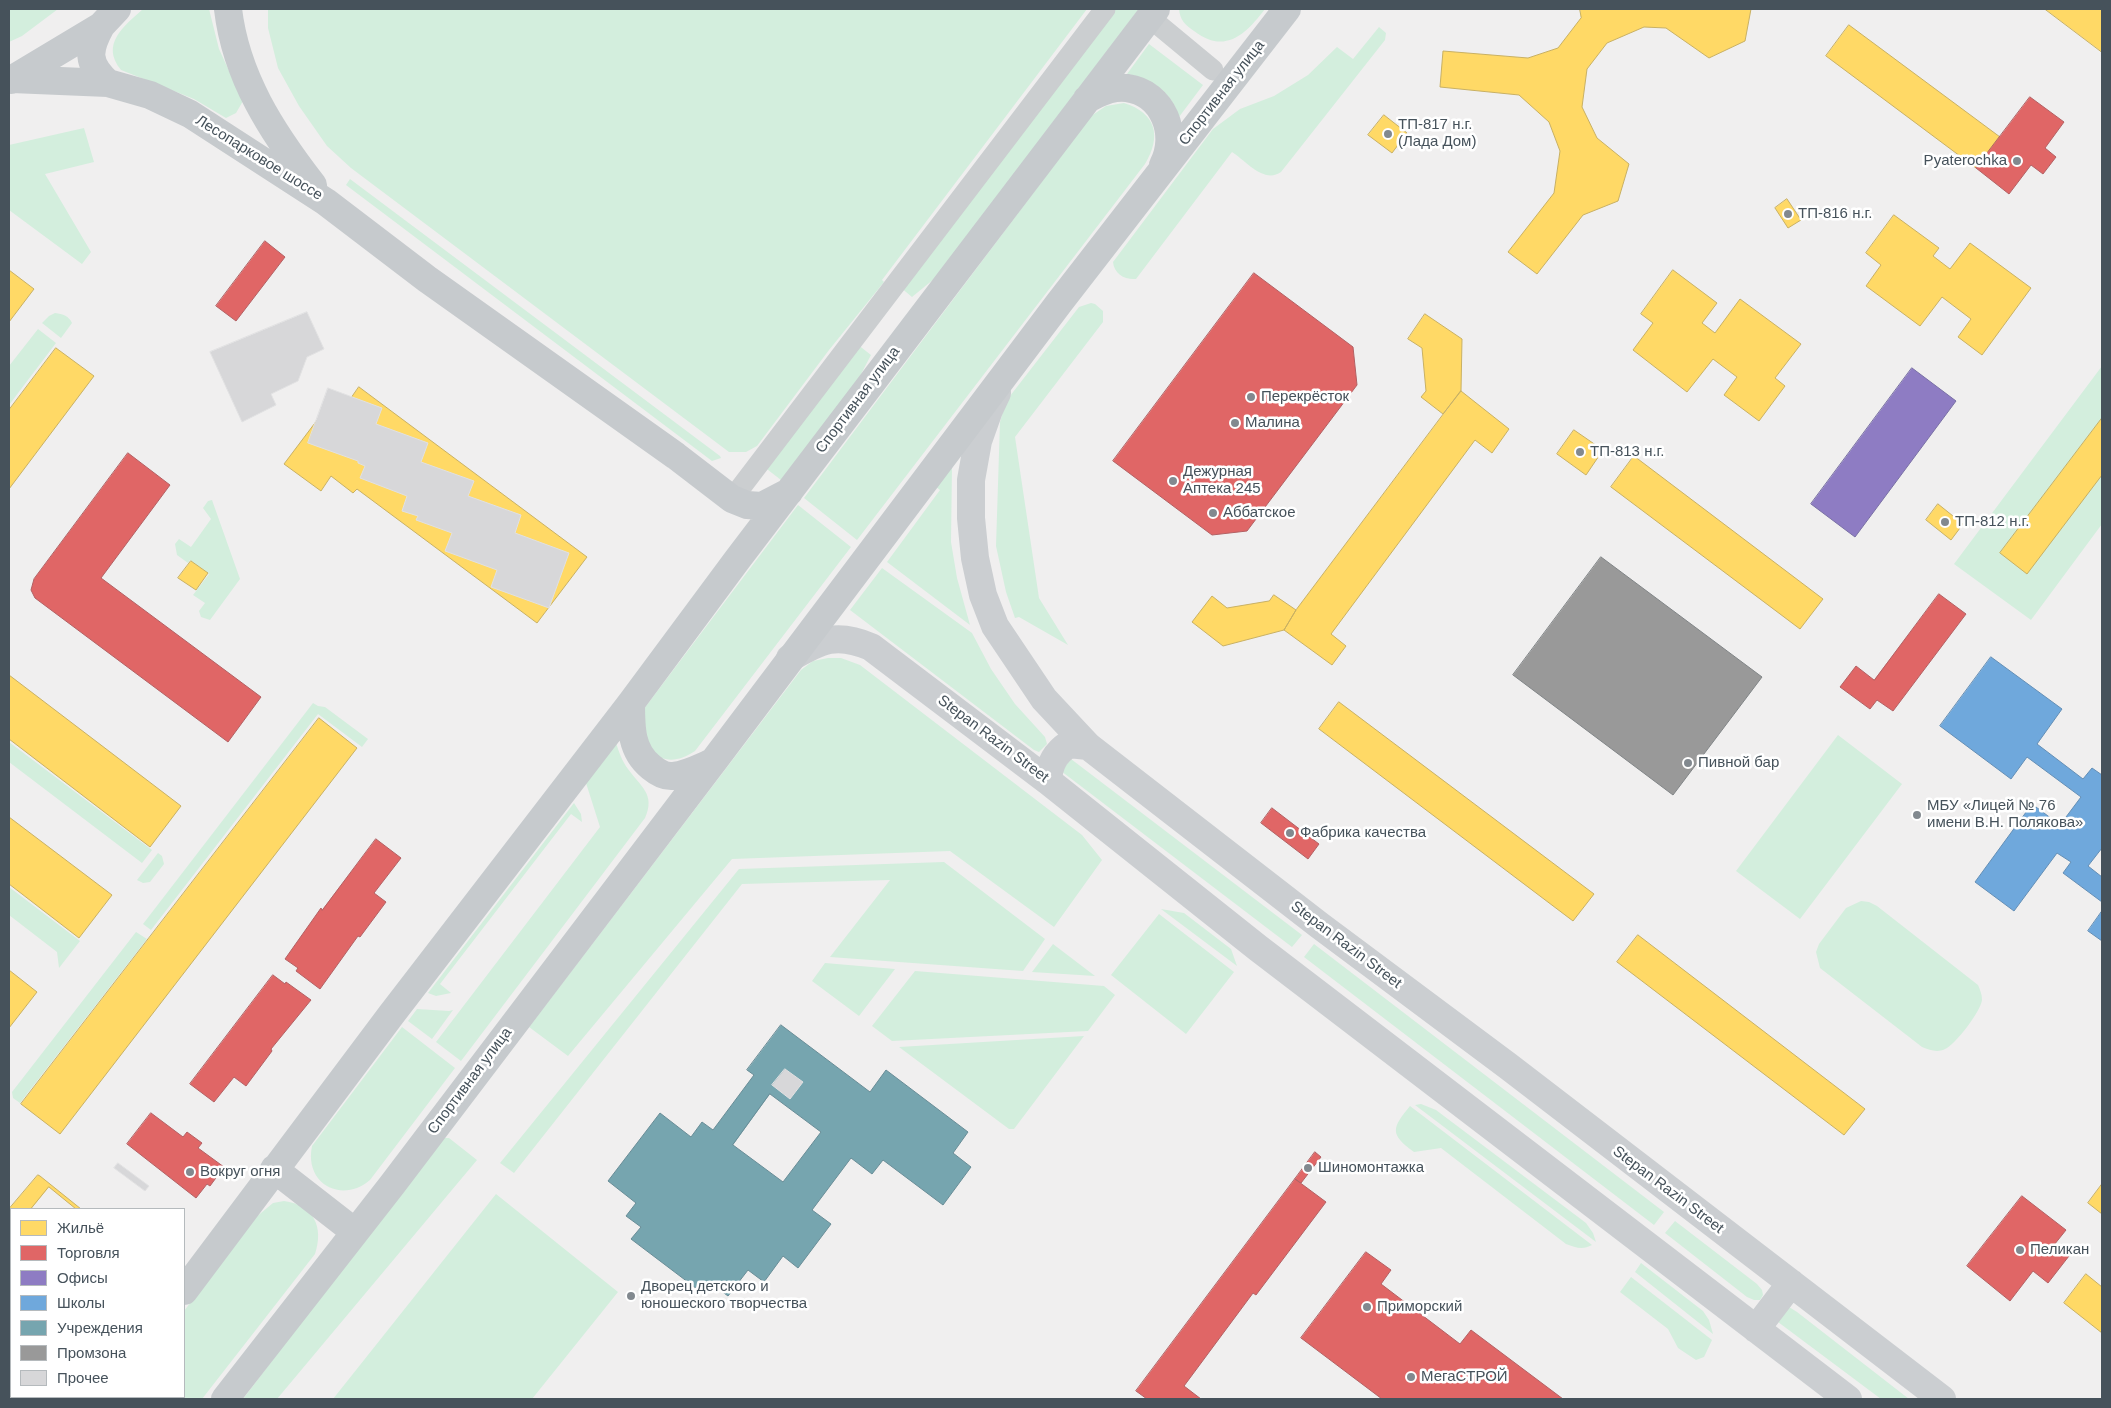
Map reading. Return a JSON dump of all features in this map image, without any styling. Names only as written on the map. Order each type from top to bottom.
[{"type":"main road","name":"Лесопарковое шоссе","points":[[228,9],[231,31],[240,60],[256,98],[281,144],[326,202]]},
{"type":"main road","name":"Спортивная улица","points":[[225,1399],[355,1232],[713,762],[1012,365],[1287,9]]},
{"type":"main road","name":"Спортивная улица","points":[[185,1290],[274,1169],[631,703],[788,492],[1153,13]]},
{"type":"main road","name":"Лесопарковое шоссе","points":[[10,80],[109,17]]},
{"type":"main road","points":[[108,83],[98,75],[92,65],[90,54],[93,41],[109,17]]},
{"type":"main road","name":"Лесопарковое шоссе","points":[[10,80],[108,83],[150,95],[190,114],[326,202]]},
{"type":"main road","name":"Спортивная улица","points":[[1087,99],[1109,89],[1127,88],[1141,92],[1164,112],[1169,128],[1170,140],[1168,156],[1156,178]]},
{"type":"main road","points":[[216,131],[239,131],[248,122],[255,110],[256,98]]},
{"type":"main road","points":[[326,202],[427,279],[676,456],[732,499],[746,505],[762,506],[788,492]]},
{"type":"main road","name":"Stepan Razin Street","points":[[1012,365],[989,410],[978,441],[971,480],[971,518],[975,558],[983,595],[996,626],[1044,699],[1088,746],[1319,926],[1508,1066],[1942,1399]]},
{"type":"main road","points":[[732,499],[740,515],[743,528],[737,560]]},
{"type":"main road","name":"Stepan Razin Street","points":[[790,658],[816,643],[832,640],[853,640],[871,647],[1048,780],[1258,948],[1848,1399]]},
{"type":"main road","points":[[631,703],[631,726],[634,745],[641,759],[654,769],[663,775],[672,776],[686,773],[713,762]]},
{"type":"main road","points":[[1048,780],[1049,770],[1058,751],[1069,744],[1088,746]]},
{"type":"main road","points":[[274,1169],[355,1232]]},
{"type":"main road","points":[[1756,1329],[1791,1283]]},
{"type":"street","points":[[732,499],[1105,9]]},
{"type":"street","points":[[1153,13],[1213,70]]},
{"type":"green space","points":[[9,9],[58,9],[22,36],[9,42]]},
{"type":"green space","points":[[143,9],[209,9],[219,49],[243,101],[236,113],[226,118],[194,99],[121,70],[115,61],[114,44],[122,29]]},
{"type":"green space","points":[[268,9],[1087,9],[882,280],[884,282],[829,350],[757,446],[746,452],[729,452],[351,168],[327,146],[299,106],[278,68],[268,28]]},
{"type":"green space","points":[[1111,9],[1139,9],[934,279],[912,297],[900,287]]},
{"type":"green space","points":[[1179,9],[1265,9],[1242,33],[1225,41],[1216,41],[1205,38],[1188,27],[1182,19]]},
{"type":"green space","points":[[1379,27],[1386,33],[1385,40],[1281,172],[1275,175],[1262,173],[1255,170],[1232,152],[1136,279],[1124,277],[1115,270],[1113,262],[1213,129],[1240,109],[1274,96],[1308,75],[1337,47],[1353,59]]},
{"type":"green space","points":[[1149,44],[1203,85],[1179,117],[1166,93],[1145,79],[1127,74]]},
{"type":"green space","points":[[1124,103],[1135,107],[1143,113],[1153,127],[1153,144],[1145,164],[857,540],[804,498],[1091,116],[1106,106]]},
{"type":"green space","points":[[84,128],[94,162],[45,174],[91,252],[82,264],[9,210],[9,145]]},
{"type":"green space","points":[[350,179],[721,458],[712,461],[346,185]]},
{"type":"green space","points":[[1091,303],[1103,311],[1103,322],[1015,437],[1039,598],[1068,645],[1019,617],[1015,618],[1006,592],[996,546],[1000,422],[1010,396],[1079,307]]},
{"type":"green space","points":[[55,313],[65,316],[72,323],[61,338],[42,323]]},
{"type":"green space","points":[[38,329],[56,343],[9,405],[9,366]]},
{"type":"green space","points":[[857,344],[871,355],[859,378],[781,480],[763,466]]},
{"type":"green space","points":[[2102,366],[2102,524],[2031,620],[1954,564]]},
{"type":"green space","points":[[952,466],[951,542],[957,578],[970,625],[887,562],[940,490],[936,487]]},
{"type":"green space","points":[[212,500],[240,579],[210,620],[201,617],[199,611],[205,603],[193,595],[209,574],[190,560],[188,563],[177,555],[175,544],[179,539],[191,547],[211,519],[203,508],[208,501]]},
{"type":"green space","points":[[798,505],[851,547],[695,751],[672,760],[655,755],[649,751],[643,710]]},
{"type":"green space","points":[[882,568],[972,633],[991,669],[1015,704],[1045,737],[1047,744],[1039,752],[850,610]]},
{"type":"green space","points":[[841,658],[860,665],[1082,835],[1102,860],[1054,927],[950,851],[732,859],[568,1056],[529,1027],[801,670],[813,661]]},
{"type":"green space","points":[[313,703],[325,707],[368,739],[362,747],[318,714],[151,930],[143,924]]},
{"type":"green space","points":[[1838,735],[1902,784],[1800,919],[1736,871]]},
{"type":"green space","points":[[9,742],[152,850],[142,863],[9,762]]},
{"type":"green space","points":[[616,743],[624,763],[648,796],[649,803],[645,818],[461,1061],[436,1042],[600,827],[586,783]]},
{"type":"green space","points":[[1071,759],[1302,935],[1292,947],[1061,771]]},
{"type":"green space","points":[[574,803],[581,814],[582,822],[571,814],[440,984],[451,993],[436,996],[428,993]]},
{"type":"green space","points":[[158,853],[162,856],[164,864],[150,882],[143,883],[137,880]]},
{"type":"green space","points":[[944,862],[1045,939],[1023,971],[830,957],[890,880],[742,884],[514,1173],[500,1163],[739,869]]},
{"type":"green space","points":[[9,887],[80,941],[59,968],[57,952],[9,915]]},
{"type":"green space","points":[[1861,901],[1877,906],[1978,985],[1982,1000],[1981,1005],[1961,1035],[1945,1049],[1936,1051],[1922,1047],[1820,968],[1816,952],[1819,944],[1846,908]]},
{"type":"green space","points":[[1161,909],[1184,913],[1231,949],[1237,966]]},
{"type":"green space","points":[[1159,914],[1234,972],[1186,1034],[1111,975]]},
{"type":"green space","points":[[136,932],[147,939],[20,1103],[13,1098],[12,1092]]},
{"type":"green space","points":[[1053,944],[1095,976],[1032,972]]},
{"type":"green space","points":[[1314,944],[1664,1212],[1654,1225],[1304,957]]},
{"type":"green space","points":[[825,963],[895,969],[859,1016],[812,981]]},
{"type":"green space","points":[[915,971],[1104,986],[1115,995],[1088,1031],[892,1041],[872,1026]]},
{"type":"green space","points":[[417,1009],[453,1010],[432,1039],[408,1021]]},
{"type":"green space","points":[[402,1027],[455,1068],[370,1180],[359,1187],[337,1190],[319,1180],[311,1159],[312,1146]]},
{"type":"green space","points":[[1084,1036],[1014,1129],[1009,1129],[899,1047]]},
{"type":"green space","points":[[1421,1104],[1436,1110],[1586,1223],[1593,1233],[1596,1242],[1415,1105]]},
{"type":"green space","points":[[1410,1106],[1592,1245],[1586,1248],[1579,1248],[1566,1244],[1441,1148],[1414,1152],[1406,1146],[1400,1140],[1396,1130],[1397,1125]]},
{"type":"green space","points":[[449,1138],[477,1160],[277,1399],[243,1399],[440,1139]]},
{"type":"green space","points":[[496,1194],[618,1292],[532,1399],[333,1399]]},
{"type":"green space","points":[[284,1201],[294,1203],[309,1212],[317,1226],[318,1235],[315,1254],[202,1399],[125,1399],[185,1398],[185,1310],[255,1218],[273,1203]]},
{"type":"green space","points":[[1675,1221],[1757,1284],[1762,1290],[1763,1295],[1760,1300],[1747,1297],[1665,1233]]},
{"type":"green space","points":[[1641,1263],[1703,1311],[1709,1320],[1713,1334],[1635,1272]]},
{"type":"green space","points":[[1631,1277],[1712,1340],[1704,1357],[1696,1360],[1678,1348],[1668,1329],[1620,1292]]},
{"type":"green space","points":[[1789,1307],[1909,1399],[1881,1399],[1778,1322]]},
{"type":"building: Жильё","points":[[1580,9],[1751,9],[1745,41],[1709,58],[1666,28],[1644,27],[1607,43],[1587,69],[1582,107],[1597,138],[1629,164],[1618,201],[1583,215],[1537,274],[1508,252],[1554,193],[1560,151],[1549,122],[1519,95],[1440,87],[1443,51],[1528,58],[1558,48],[1581,18]]},
{"type":"building: Жильё","points":[[2045,9],[2102,9],[2102,52]]},
{"type":"building: Жильё","points":[[1849,25],[2000,137],[1976,168],[1826,56]]},
{"type":"building: Жильё","name":"ТП-817 н.г. (Лада Дом)","points":[[1384,115],[1407,133],[1392,153],[1368,135]]},
{"type":"building: Жильё","name":"ТП-816 н.г.","points":[[1787,199],[1801,220],[1788,228],[1775,208]]},
{"type":"building: Жильё","points":[[1894,215],[1939,248],[1933,256],[1950,269],[1970,243],[2031,288],[1982,355],[1958,337],[1971,319],[1942,297],[1920,326],[1866,286],[1881,265],[1866,253]]},
{"type":"building: Жильё","points":[[9,270],[34,289],[9,322]]},
{"type":"building: Жильё","points":[[1673,270],[1717,303],[1702,323],[1715,333],[1740,299],[1801,344],[1775,378],[1785,386],[1759,421],[1724,395],[1737,377],[1713,359],[1687,392],[1633,350],[1653,323],[1641,314]]},
{"type":"building: Жильё","points":[[1425,314],[1462,339],[1461,391],[1443,414],[1421,397],[1426,391],[1422,348],[1408,339]]},
{"type":"building: Жильё","points":[[56,348],[94,376],[9,489],[9,410]]},
{"type":"building: Жильё","points":[[359,387],[587,557],[537,623],[357,489],[353,493],[331,476],[321,491],[284,464],[336,395],[347,403]]},
{"type":"building: Жильё","points":[[1461,391],[1509,429],[1492,453],[1475,440],[1331,634],[1346,646],[1332,665],[1284,630],[1296,610]]},
{"type":"building: Жильё","points":[[2102,418],[2102,475],[2027,574],[2000,553]]},
{"type":"building: Жильё","name":"ТП-813 н.г.","points":[[1574,430],[1603,450],[1586,475],[1557,454]]},
{"type":"building: Жильё","points":[[1634,456],[1823,599],[1800,629],[1611,487]]},
{"type":"building: Жильё","name":"ТП-812 н.г.","points":[[1938,504],[1963,524],[1951,540],[1926,520]]},
{"type":"building: Жильё","points":[[191,561],[208,573],[196,590],[178,578]]},
{"type":"building: Жильё","points":[[1274,595],[1296,610],[1284,630],[1223,646],[1192,622],[1212,596],[1227,608],[1269,601]]},
{"type":"building: Жильё","points":[[9,675],[181,806],[150,847],[9,739]]},
{"type":"building: Жильё","points":[[1339,702],[1594,894],[1573,921],[1319,729]]},
{"type":"building: Жильё","points":[[319,718],[357,748],[60,1134],[21,1104]]},
{"type":"building: Жильё","points":[[9,817],[112,895],[79,938],[9,884]]},
{"type":"building: Жильё","points":[[1638,935],[1865,1109],[1844,1135],[1617,962]]},
{"type":"building: Жильё","points":[[9,970],[37,992],[9,1028]]},
{"type":"building: Жильё","points":[[38,1175],[80,1208],[10,1208],[10,1222],[9,1209]]},
{"type":"building: Жильё","points":[[2102,1184],[2102,1214],[2088,1203]]},
{"type":"building: Жильё","points":[[49,1187],[75,1208],[32,1208]]},
{"type":"building: Жильё","points":[[2086,1274],[2102,1287],[2102,1333],[2064,1303]]},
{"type":"building: Торговля","points":[[2030,97],[2064,122],[2045,148],[2056,157],[2043,174],[2031,165],[2009,194],[1976,168]]},
{"type":"building: Торговля","points":[[265,241],[285,257],[236,321],[216,306]]},
{"type":"building: Торговля","name":"Малина","points":[[1254,273],[1353,347],[1357,385],[1247,531],[1212,535],[1113,461]]},
{"type":"building: Торговля","points":[[128,453],[170,485],[101,578],[261,697],[228,742],[35,598],[31,590],[34,579]]},
{"type":"building: Торговля","points":[[1939,594],[1966,614],[1893,711],[1877,700],[1870,709],[1840,687],[1856,666],[1874,680]]},
{"type":"building: Торговля","name":"Фабрика качества","points":[[1272,808],[1319,844],[1308,859],[1261,823]]},
{"type":"building: Торговля","points":[[376,839],[401,858],[374,893],[386,902],[360,937],[358,936],[320,989],[296,971],[298,968],[285,959],[321,908],[322,910]]},
{"type":"building: Торговля","points":[[273,975],[311,1000],[271,1049],[272,1051],[246,1086],[234,1077],[214,1102],[190,1084]]},
{"type":"building: Торговля","points":[[151,1113],[183,1137],[187,1132],[202,1143],[198,1148],[224,1167],[210,1186],[207,1184],[196,1198],[127,1144]]},
{"type":"building: Торговля","name":"Шиномонтажка","points":[[1315,1152],[1321,1157],[1301,1183],[1295,1179]]},
{"type":"building: Торговля","points":[[1295,1179],[1326,1202],[1256,1295],[1253,1293],[1184,1386],[1201,1399],[1147,1399],[1136,1391]]},
{"type":"building: Торговля","name":"Пеликан","points":[[2022,1196],[2066,1230],[2054,1245],[2069,1256],[2048,1283],[2033,1271],[2010,1301],[1967,1266]]},
{"type":"building: Торговля","name":"Приморский","points":[[1366,1252],[1391,1270],[1381,1284],[1460,1344],[1471,1330],[1563,1399],[1382,1399],[1301,1338]]},
{"type":"building: Офисы","points":[[1912,368],[1956,401],[1855,537],[1811,504]]},
{"type":"building: Школы","points":[[1991,657],[2062,709],[2037,744],[2083,779],[2092,768],[2102,775],[2102,848],[2088,866],[2102,877],[2102,902],[2063,873],[2071,862],[2057,853],[2014,911],[1975,882],[2032,804],[2060,825],[2081,797],[2027,757],[2011,779],[1940,726]]},
{"type":"building: Школы","points":[[2102,911],[2102,941],[2088,931]]},
{"type":"building: Учреждения","points":[[781,1025],[870,1092],[886,1070],[968,1132],[953,1153],[971,1167],[943,1205],[883,1160],[872,1174],[851,1158],[812,1210],[831,1224],[798,1268],[783,1256],[764,1282],[748,1270],[728,1296],[709,1282],[701,1292],[631,1239],[641,1227],[626,1216],[636,1203],[608,1181],[660,1113],[691,1137],[702,1122],[713,1130],[754,1075],[747,1070]],"holes":[[[770,1094],[821,1132],[783,1182],[733,1145]]]},
{"type":"building: Промзона","points":[[1601,557],[1762,677],[1673,795],[1513,675]]},
{"type":"building: Прочее","points":[[307,312],[324,349],[307,357],[298,381],[271,394],[276,405],[242,422],[210,352]]},
{"type":"building: Прочее","points":[[328,388],[382,408],[376,424],[428,443],[421,462],[474,481],[468,496],[521,515],[515,533],[569,553],[549,608],[491,587],[497,570],[445,551],[452,533],[416,520],[418,516],[402,511],[407,496],[360,478],[365,466],[358,463],[358,461],[308,443]]},
{"type":"building: Прочее","points":[[785,1069],[803,1082],[790,1099],[772,1085]]},
{"type":"building: Прочее","points":[[118,1163],[149,1186],[145,1191],[114,1168]]},
{"type":"place","name":"ТП-817 н.г. (Лада Дом)","points":[[1388,134]]},
{"type":"place","name":"Pyaterochka","points":[[2017,161]]},
{"type":"place","name":"ТП-816 н.г.","points":[[1788,214]]},
{"type":"place","name":"Перекрёсток","points":[[1251,397]]},
{"type":"place","name":"Малина","points":[[1235,423]]},
{"type":"place","name":"ТП-813 н.г.","points":[[1580,452]]},
{"type":"place","name":"Дежурная Аптека 245","points":[[1173,481]]},
{"type":"place","name":"Аббатское","points":[[1213,513]]},
{"type":"place","name":"ТП-812 н.г.","points":[[1945,522]]},
{"type":"place","name":"Пивной бар","points":[[1688,763]]},
{"type":"place","name":"МБУ «Лицей № 76 имени В.Н. Полякова»","points":[[1917,815]]},
{"type":"place","name":"Фабрика качества","points":[[1290,833]]},
{"type":"place","name":"Шиномонтажка","points":[[1308,1168]]},
{"type":"place","name":"Вокруг огня","points":[[190,1172]]},
{"type":"place","name":"Пеликан","points":[[2020,1250]]},
{"type":"place","name":"Дворец детского и юношеского творчества","points":[[631,1296]]},
{"type":"place","name":"Приморский","points":[[1367,1307]]},
{"type":"place","name":"МегаCТРОЙ","points":[[1411,1377]]}]
